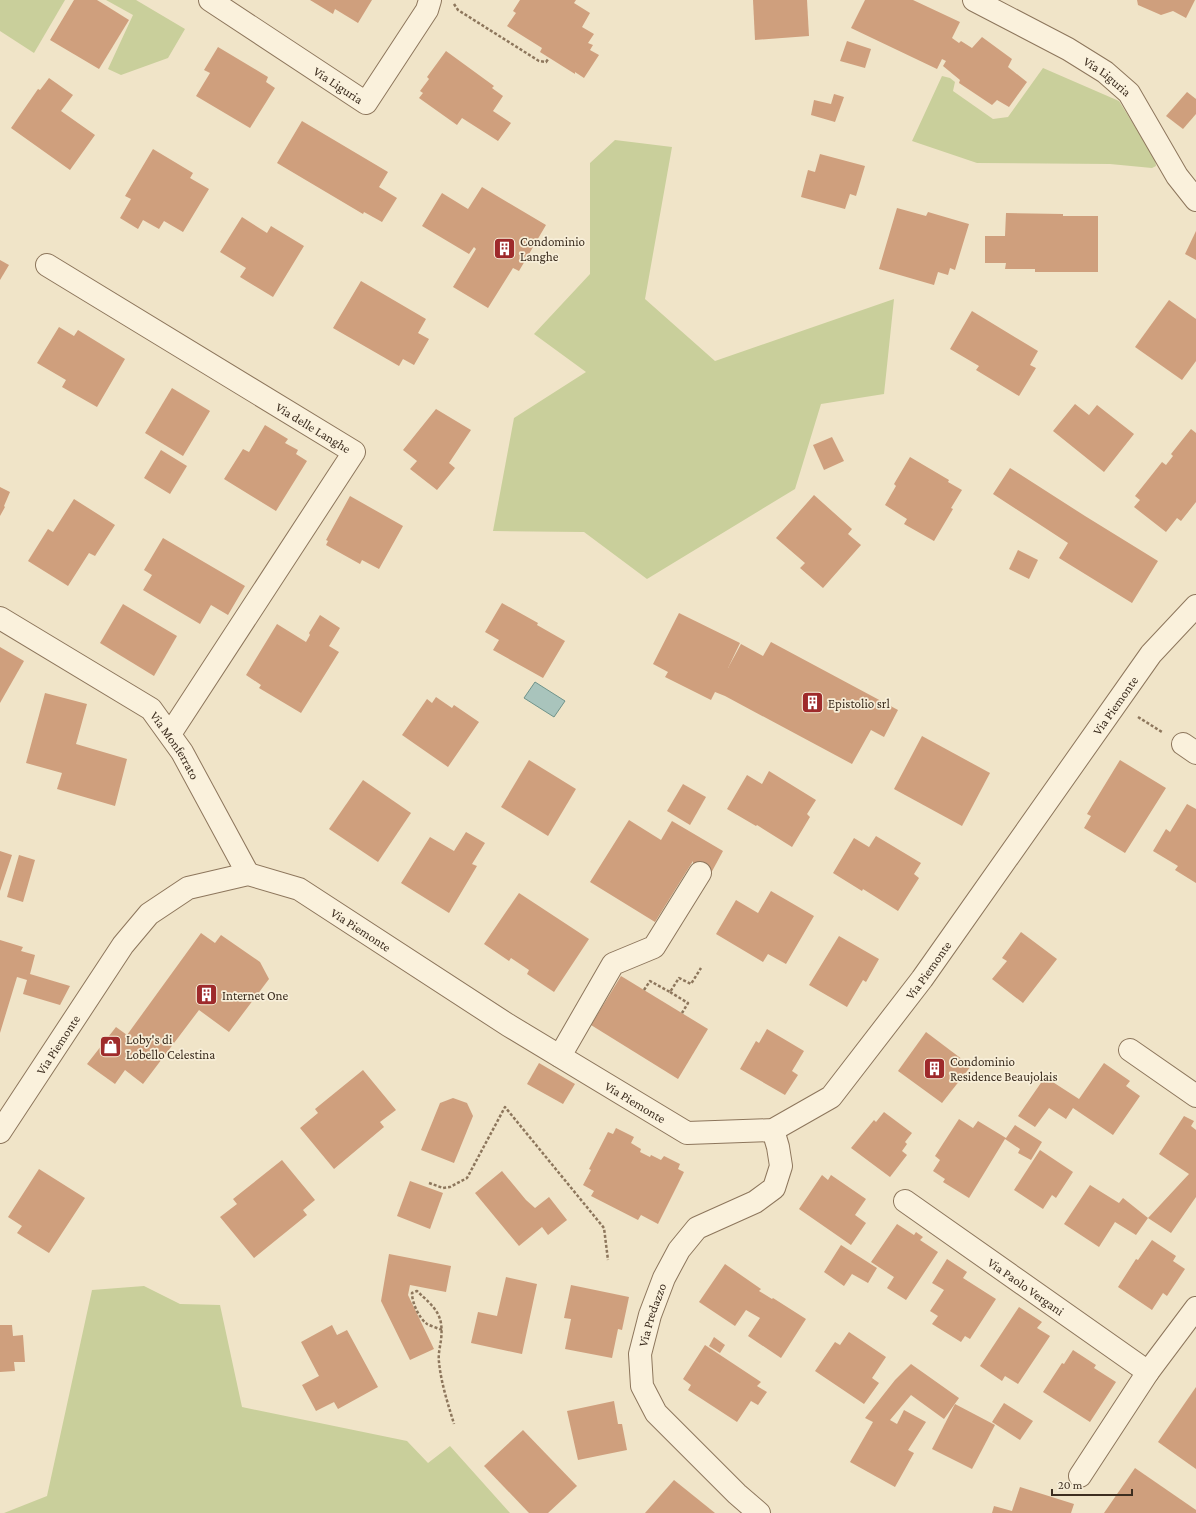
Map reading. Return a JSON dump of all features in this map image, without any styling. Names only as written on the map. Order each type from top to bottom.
[{"type":"street","name":"Via Liguria","points":[[210,0],[366,103],[427,10],[430,0]]},
{"type":"street","name":"Via Liguria","points":[[974,0],[1074,53],[1105,72],[1129,93],[1177,176],[1196,200]]},
{"type":"street","name":"Via delle Langhe","points":[[47,265],[354,452],[170,734]]},
{"type":"street","name":"Via Piemonte","points":[[0,1132],[123,945],[149,914],[188,888],[248,874],[299,889],[508,1025],[688,1133],[773,1130],[831,1097],[922,979],[1151,654],[1196,606]]},
{"type":"street","name":"Via Monferrato","points":[[0,618],[152,709],[182,752],[248,874]]},
{"type":"street","points":[[560,1056],[613,964],[654,947],[700,873]]},
{"type":"street","points":[[1130,1050],[1196,1096]]},
{"type":"street","name":"Via Predazzo","points":[[759,1513],[737,1494],[656,1413],[642,1386],[640,1354],[650,1315],[664,1278],[679,1250],[697,1228],[755,1202],[774,1188],[781,1166],[773,1130]]},
{"type":"street","name":"Via Paolo Vergani","points":[[905,1201],[1148,1372]]},
{"type":"street","points":[[1080,1476],[1148,1372],[1196,1308]]},
{"type":"path","points":[[452,0],[458,10],[539,61],[546,62],[549,58]]},
{"type":"path","points":[[1136,716],[1190,748]]},
{"type":"path","points":[[670,992],[679,978],[691,984],[701,968]]},
{"type":"path","points":[[644,990],[650,981],[670,992],[688,1003],[682,1013]]},
{"type":"path","points":[[429,1183],[443,1188],[450,1187],[467,1178],[505,1107],[604,1228],[608,1260]]},
{"type":"path","points":[[442,1330],[427,1323],[412,1299],[412,1293],[417,1292],[434,1307],[441,1320],[442,1330],[438,1360],[446,1397],[454,1424]]},
{"type":"green space","points":[[0,0],[65,0],[34,53],[0,31]]},
{"type":"green space","points":[[106,0],[136,0],[185,29],[168,58],[121,75],[108,69],[133,15]]},
{"type":"green space","points":[[1043,68],[1119,101],[1155,159],[1156,166],[1152,168],[1110,164],[977,163],[912,141],[942,76],[950,78],[955,82],[953,91],[993,119],[1008,117]]},
{"type":"green space","points":[[615,140],[672,147],[645,299],[715,361],[894,299],[884,394],[821,404],[795,489],[647,579],[584,532],[493,531],[514,418],[586,372],[534,334],[590,274],[590,163]]},
{"type":"green space","points":[[144,1286],[180,1304],[220,1305],[242,1407],[407,1441],[428,1463],[450,1446],[510,1513],[4,1513],[47,1496],[92,1290]]},
{"type":"water","points":[[535,682],[565,701],[554,717],[524,698]]},
{"type":"building","points":[[74,0],[97,0],[129,20],[99,69],[50,40]]},
{"type":"building","points":[[310,0],[372,0],[358,23],[335,9],[333,14]]},
{"type":"building","points":[[520,0],[576,0],[574,3],[590,13],[582,27],[594,34],[588,43],[593,45],[590,50],[599,55],[584,78],[540,52],[542,48],[507,26],[516,13],[513,11]]},
{"type":"building","points":[[753,0],[807,0],[809,36],[755,40]]},
{"type":"building","points":[[865,0],[913,0],[960,22],[952,38],[959,43],[961,41],[972,48],[982,37],[1012,59],[1008,67],[1027,82],[1009,107],[997,100],[992,105],[959,83],[960,80],[943,66],[946,61],[942,59],[937,69],[851,28]]},
{"type":"building","points":[[1137,0],[1195,0],[1186,18],[1173,11],[1161,15],[1138,5]]},
{"type":"building","points":[[847,41],[871,49],[865,68],[840,61]]},
{"type":"building","points":[[218,47],[268,77],[266,82],[275,88],[250,128],[196,96],[210,73],[204,70]]},
{"type":"building","points":[[446,51],[494,86],[492,88],[503,96],[493,111],[511,123],[498,141],[462,118],[457,125],[419,98],[423,93],[420,91],[429,79],[427,77]]},
{"type":"building","points":[[49,78],[73,95],[61,111],[95,135],[70,170],[11,128],[38,89],[40,90]]},
{"type":"building","points":[[1187,92],[1196,99],[1196,114],[1183,129],[1166,116]]},
{"type":"building","points":[[834,94],[844,97],[835,122],[811,115],[814,100],[831,104]]},
{"type":"building","points":[[302,121],[388,172],[379,187],[397,198],[382,222],[364,212],[363,214],[277,163]]},
{"type":"building","points":[[153,149],[193,173],[190,178],[209,189],[183,232],[164,221],[159,229],[143,220],[138,229],[120,218],[131,199],[125,196]]},
{"type":"building","points":[[820,154],[865,166],[856,196],[850,194],[845,209],[801,197],[808,170],[815,172]]},
{"type":"building","name":"Condominio Langhe","points":[[482,187],[546,225],[519,271],[513,268],[488,308],[453,287],[476,249],[474,247],[469,254],[422,226],[442,193],[468,209]]},
{"type":"building","points":[[897,208],[926,216],[928,212],[969,224],[955,270],[950,268],[948,275],[938,272],[934,285],[879,269]]},
{"type":"building","points":[[1006,213],[1098,216],[1098,272],[1035,272],[1035,269],[1005,269],[1006,263],[985,263],[985,236],[1005,236]]},
{"type":"building","points":[[242,217],[267,233],[271,226],[304,246],[273,297],[240,277],[246,268],[220,252]]},
{"type":"building","points":[[1196,231],[1196,260],[1185,254]]},
{"type":"building","points":[[0,260],[9,265],[0,280]]},
{"type":"building","points":[[361,281],[426,319],[418,333],[429,339],[414,365],[403,359],[399,366],[333,328]]},
{"type":"building","points":[[1169,300],[1196,319],[1196,361],[1182,380],[1135,347]]},
{"type":"building","points":[[972,311],[1038,351],[1030,365],[1036,368],[1019,396],[976,370],[979,366],[950,349]]},
{"type":"building","points":[[59,327],[74,336],[78,330],[125,359],[97,407],[62,387],[66,380],[37,363]]},
{"type":"building","points":[[172,388],[210,411],[183,456],[145,433]]},
{"type":"building","points":[[1075,404],[1089,415],[1097,405],[1134,434],[1104,472],[1053,431]]},
{"type":"building","points":[[436,409],[471,430],[449,463],[455,468],[437,490],[410,469],[417,461],[403,450]]},
{"type":"building","points":[[265,425],[288,439],[285,443],[298,450],[296,454],[307,461],[276,511],[224,479],[243,449],[249,452]]},
{"type":"building","points":[[1191,429],[1196,433],[1196,502],[1181,521],[1177,518],[1166,532],[1134,507],[1140,500],[1135,496],[1162,462],[1166,465],[1173,456],[1171,454]]},
{"type":"building","points":[[832,437],[844,461],[824,470],[813,445]]},
{"type":"building","points":[[161,450],[187,466],[170,494],[144,478]]},
{"type":"building","points":[[910,457],[949,480],[948,482],[962,490],[951,508],[953,509],[934,541],[904,524],[907,519],[885,505],[896,486],[894,484]]},
{"type":"building","points":[[1010,468],[1158,561],[1132,603],[1059,558],[1068,543],[993,494]]},
{"type":"building","points":[[0,487],[10,492],[0,516]]},
{"type":"building","points":[[814,495],[852,529],[848,534],[861,545],[823,588],[800,568],[805,563],[776,538]]},
{"type":"building","points":[[350,496],[403,526],[379,569],[362,560],[360,564],[326,545],[328,541],[326,540]]},
{"type":"building","points":[[74,499],[115,525],[95,556],[89,553],[68,586],[28,561],[48,529],[53,532]]},
{"type":"building","points":[[163,538],[245,586],[228,615],[211,605],[200,624],[143,590],[152,575],[144,570]]},
{"type":"building","points":[[1018,550],[1038,560],[1029,579],[1009,569]]},
{"type":"building","points":[[502,603],[538,623],[537,625],[565,641],[543,678],[493,650],[499,640],[485,632]]},
{"type":"building","points":[[123,604],[177,636],[154,676],[100,643]]},
{"type":"building","name":"Epistolio srl","points":[[679,613],[740,643],[728,668],[741,644],[763,656],[771,642],[898,710],[884,737],[871,730],[852,764],[725,696],[715,692],[711,700],[665,677],[668,672],[653,664]]},
{"type":"building","points":[[320,615],[340,628],[329,646],[339,652],[301,713],[259,688],[261,685],[246,675],[277,624],[306,642],[310,635],[309,633]]},
{"type":"building","points":[[0,647],[24,661],[0,703]]},
{"type":"building","points":[[45,693],[87,704],[76,744],[127,759],[115,806],[57,789],[62,773],[26,763]]},
{"type":"building","points":[[436,697],[452,708],[454,705],[479,722],[448,767],[402,735],[427,699],[432,703]]},
{"type":"building","points":[[922,736],[990,773],[962,826],[894,789]]},
{"type":"building","points":[[529,760],[576,789],[548,836],[501,807]]},
{"type":"building","points":[[1120,760],[1166,788],[1125,853],[1084,828],[1091,816],[1087,814]]},
{"type":"building","points":[[769,771],[816,800],[807,814],[810,817],[792,847],[757,825],[756,826],[727,809],[747,775],[762,784]]},
{"type":"building","points":[[363,780],[411,813],[378,862],[329,829]]},
{"type":"building","points":[[683,784],[706,797],[690,825],[667,811]]},
{"type":"building","points":[[1187,804],[1196,809],[1196,883],[1175,870],[1178,866],[1153,851],[1166,829],[1170,832]]},
{"type":"building","points":[[629,820],[661,840],[672,821],[723,851],[710,875],[693,865],[693,861],[655,922],[590,882]]},
{"type":"building","points":[[466,832],[485,843],[472,864],[477,866],[449,913],[401,883],[430,837],[454,851]]},
{"type":"building","points":[[876,836],[921,863],[914,874],[919,878],[898,911],[863,889],[862,891],[833,873],[854,838],[869,847]]},
{"type":"building","points":[[0,851],[12,855],[0,891]]},
{"type":"building","points":[[19,855],[35,860],[23,902],[7,897]]},
{"type":"building","points":[[771,891],[814,916],[786,964],[768,954],[763,962],[716,934],[736,900],[758,913]]},
{"type":"building","points":[[519,893],[589,939],[554,992],[527,974],[529,970],[511,958],[509,961],[484,944]]},
{"type":"building","points":[[1021,932],[1057,959],[1023,1003],[992,979],[1007,961],[1002,958]]},
{"type":"building","name":"Internet One","points":[[201,933],[215,943],[221,935],[260,962],[269,979],[229,1032],[199,1010],[143,1084],[125,1070],[115,1084],[87,1064],[116,1027],[127,1035]]},
{"type":"building","points":[[839,936],[879,959],[866,982],[863,980],[847,1007],[809,985]]},
{"type":"building","points":[[0,940],[23,947],[21,951],[35,955],[30,974],[70,986],[60,1005],[23,994],[27,980],[17,977],[0,1033]]},
{"type":"building","points":[[621,976],[708,1029],[678,1079],[591,1025]]},
{"type":"building","points":[[767,1029],[804,1051],[792,1071],[798,1075],[785,1095],[740,1069],[756,1041],[759,1043]]},
{"type":"building","name":"Condominio Residence Beaujolais","points":[[926,1032],[971,1066],[942,1103],[898,1071]]},
{"type":"building","points":[[539,1063],[575,1084],[563,1104],[527,1084]]},
{"type":"building","points":[[1104,1063],[1130,1081],[1126,1086],[1140,1096],[1113,1135],[1073,1108],[1066,1119],[1049,1108],[1035,1127],[1018,1116],[1045,1077],[1079,1099]]},
{"type":"building","points":[[363,1070],[396,1110],[380,1122],[384,1127],[334,1169],[300,1128],[318,1113],[315,1109]]},
{"type":"building","points":[[453,1098],[467,1103],[473,1116],[454,1163],[421,1150],[440,1103]]},
{"type":"building","points":[[884,1112],[912,1133],[905,1142],[907,1144],[902,1151],[907,1155],[890,1177],[851,1148],[874,1120],[876,1122]]},
{"type":"building","points":[[1184,1116],[1194,1121],[1191,1126],[1196,1130],[1196,1197],[1171,1233],[1148,1218],[1189,1174],[1159,1154]]},
{"type":"building","points":[[959,1119],[973,1128],[978,1121],[1006,1138],[1015,1125],[1042,1142],[1031,1160],[1018,1153],[1020,1149],[1005,1139],[969,1198],[943,1182],[945,1179],[933,1171],[940,1160],[935,1156]]},
{"type":"building","points":[[616,1128],[634,1137],[631,1143],[641,1149],[640,1152],[661,1160],[664,1156],[680,1164],[678,1169],[684,1172],[658,1224],[641,1215],[638,1220],[591,1196],[594,1191],[583,1185],[591,1170],[589,1169],[608,1132],[613,1134]]},
{"type":"building","points":[[1040,1150],[1073,1172],[1056,1198],[1052,1195],[1043,1209],[1014,1190]]},
{"type":"building","points":[[282,1160],[315,1200],[303,1210],[307,1215],[254,1258],[220,1217],[237,1204],[233,1199]]},
{"type":"building","points":[[39,1169],[85,1198],[49,1253],[17,1233],[22,1226],[8,1217]]},
{"type":"building","points":[[502,1171],[526,1200],[535,1208],[549,1197],[567,1220],[548,1235],[542,1227],[519,1246],[475,1193]]},
{"type":"building","points":[[822,1175],[828,1180],[831,1175],[866,1199],[855,1215],[866,1223],[851,1245],[799,1209]]},
{"type":"building","points":[[410,1181],[443,1193],[430,1229],[397,1216]]},
{"type":"building","points":[[1090,1185],[1119,1203],[1123,1198],[1148,1218],[1136,1235],[1115,1222],[1099,1247],[1064,1224]]},
{"type":"building","points":[[897,1224],[914,1235],[916,1232],[923,1237],[920,1240],[938,1252],[906,1300],[887,1288],[894,1277],[871,1262]]},
{"type":"building","points":[[1152,1240],[1176,1256],[1173,1261],[1185,1269],[1167,1296],[1163,1293],[1152,1310],[1118,1287],[1136,1259],[1138,1260]]},
{"type":"building","points":[[841,1245],[877,1268],[868,1283],[852,1274],[844,1286],[824,1272]]},
{"type":"building","points":[[389,1254],[451,1266],[446,1292],[410,1285],[408,1295],[434,1349],[410,1360],[381,1301]]},
{"type":"building","points":[[947,1259],[967,1272],[963,1278],[996,1299],[970,1339],[965,1336],[961,1342],[932,1324],[938,1316],[930,1311],[944,1290],[932,1283]]},
{"type":"building","points":[[725,1264],[761,1289],[759,1291],[806,1319],[781,1358],[748,1336],[760,1318],[746,1310],[735,1326],[699,1302]]},
{"type":"building","points":[[506,1277],[537,1284],[522,1354],[471,1343],[478,1312],[497,1316]]},
{"type":"building","points":[[571,1285],[629,1297],[622,1330],[618,1329],[612,1358],[565,1349],[571,1319],[564,1318]]},
{"type":"building","points":[[1019,1307],[1042,1322],[1037,1328],[1050,1336],[1018,1384],[1005,1376],[1002,1381],[980,1366]]},
{"type":"building","points":[[0,1325],[12,1325],[13,1336],[23,1335],[25,1362],[14,1362],[15,1371],[0,1372]]},
{"type":"building","points":[[332,1325],[337,1335],[347,1330],[378,1387],[338,1409],[334,1402],[316,1411],[302,1385],[319,1376],[301,1342]]},
{"type":"building","points":[[849,1332],[886,1357],[872,1378],[879,1383],[864,1404],[815,1371],[835,1342],[840,1345]]},
{"type":"building","points":[[714,1337],[725,1345],[720,1353],[709,1346]]},
{"type":"building","points":[[705,1345],[761,1382],[757,1386],[767,1392],[758,1405],[751,1401],[737,1422],[688,1390],[691,1385],[683,1379]]},
{"type":"building","points":[[1073,1350],[1096,1365],[1094,1368],[1116,1382],[1090,1422],[1043,1392],[1062,1363],[1064,1364]]},
{"type":"building","points":[[911,1364],[959,1398],[944,1419],[911,1395],[890,1420],[897,1424],[904,1410],[926,1422],[908,1450],[914,1453],[895,1487],[850,1462],[873,1422],[865,1418],[895,1380]]},
{"type":"building","points":[[1196,1387],[1196,1469],[1158,1442]]},
{"type":"building","points":[[614,1401],[618,1424],[622,1424],[627,1450],[578,1460],[567,1411]]},
{"type":"building","points":[[1004,1403],[1033,1421],[1020,1440],[992,1422]]},
{"type":"building","points":[[955,1404],[995,1425],[972,1469],[932,1449]]},
{"type":"building","points":[[523,1430],[577,1486],[548,1513],[529,1513],[484,1466]]},
{"type":"building","points":[[1135,1468],[1196,1510],[1196,1513],[1104,1513]]},
{"type":"building","points":[[674,1480],[715,1513],[645,1513]]},
{"type":"building","points":[[1020,1487],[1074,1504],[1071,1513],[992,1513],[994,1506],[1012,1511]]},
{"type":"place","name":"Condominio Langhe","points":[[504,248]]},
{"type":"place","name":"Epistolio srl","points":[[812,703]]},
{"type":"place","name":"Internet One","points":[[207,995]]},
{"type":"place","name":"Loby's di Lobello Celestina","points":[[110,1046]]},
{"type":"place","name":"Condominio Residence Beaujolais","points":[[934,1068]]}]
